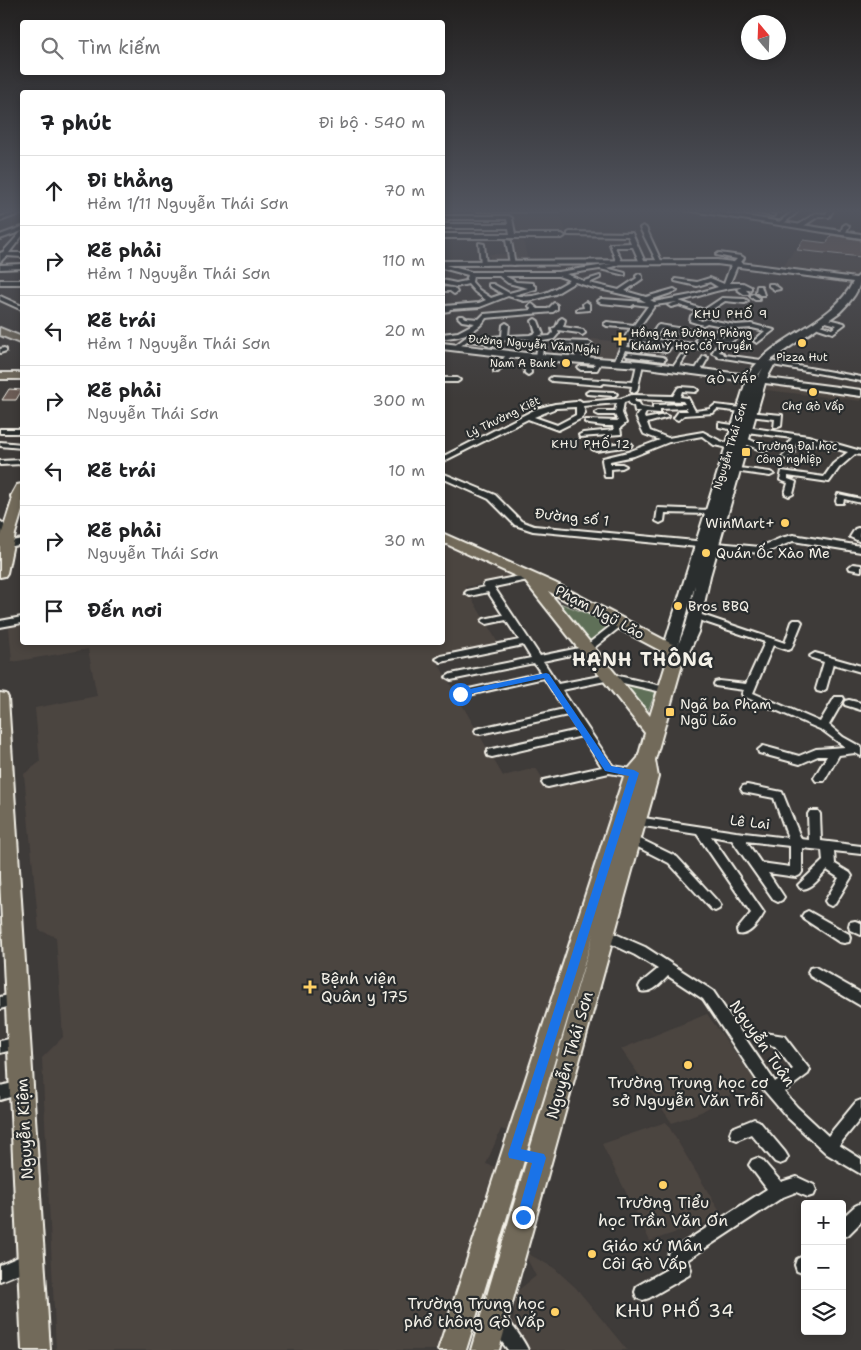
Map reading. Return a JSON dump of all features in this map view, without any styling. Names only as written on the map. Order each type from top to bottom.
[{"type":"main road","points":[[792,272],[860,282]]},
{"type":"main road","name":"Nguyễn Thái Sơn","points":[[452,1350],[640,767],[654,732],[666,690],[673,655],[707,544],[734,469],[740,431],[755,380],[765,363],[855,302],[860,282]]},
{"type":"main road","name":"Nguyễn Thái Sơn","points":[[813,330],[848,299],[860,282]]},
{"type":"main road","points":[[4,328],[20,336]]},
{"type":"main road","name":"Đường Nguyễn Văn Nghi","points":[[445,346],[539,357],[580,364],[621,355],[640,364],[662,363],[675,369],[861,393]]},
{"type":"main road","points":[[4,377],[20,377]]},
{"type":"main road","name":"Nguyễn Thái Sơn","points":[[673,655],[685,651],[696,616],[703,578],[710,512],[730,447],[740,431]]},
{"type":"main road","points":[[0,565],[7,531],[20,497]]},
{"type":"main road","name":"Phạm Ngũ Lão","points":[[445,537],[550,586],[620,623],[673,655]]},
{"type":"main road","name":"Phạm Ngũ Lão","points":[[530,577],[654,732]]},
{"type":"main road","name":"Nguyễn Kiệm","points":[[0,698],[10,1045],[22,1087],[36,1350]]},
{"type":"main road","name":"Nguyễn Thái Sơn","points":[[485,1350],[649,777],[640,767]]},
{"type":"main road","points":[[514,1154],[540,1158]]},
{"type":"street","points":[[465,272],[471,274],[560,275],[612,290],[623,290],[655,304]]},
{"type":"street","points":[[445,336],[469,331],[490,300],[510,295],[560,275],[577,272]]},
{"type":"street","points":[[615,272],[623,274]]},
{"type":"street","points":[[725,286],[733,272]]},
{"type":"street","points":[[469,282],[471,274]]},
{"type":"street","points":[[501,274],[504,279],[547,294]]},
{"type":"street","points":[[705,274],[713,278],[717,284],[725,286]]},
{"type":"street","points":[[623,290],[640,278],[640,276]]},
{"type":"street","points":[[584,283],[598,277]]},
{"type":"street","points":[[690,288],[713,278],[731,277]]},
{"type":"street","points":[[520,278],[527,287],[528,300],[536,311]]},
{"type":"street","points":[[491,285],[510,295],[528,300],[539,299],[574,280]]},
{"type":"street","points":[[646,299],[668,290],[680,281],[697,284]]},
{"type":"street","points":[[0,282],[20,282]]},
{"type":"street","points":[[445,300],[454,289],[469,282]]},
{"type":"street","points":[[469,282],[476,291],[490,300]]},
{"type":"street","points":[[445,284],[454,289]]},
{"type":"street","points":[[620,300],[668,306],[725,286],[743,284],[749,288],[740,289],[754,295],[761,291],[759,287]]},
{"type":"street","points":[[544,288],[555,291]]},
{"type":"street","points":[[592,299],[612,290]]},
{"type":"street","points":[[0,298],[20,307]]},
{"type":"street","points":[[682,301],[691,308],[699,306],[710,309],[727,299],[745,301]]},
{"type":"street","points":[[445,301],[482,313],[551,311],[551,309],[554,309],[554,305]]},
{"type":"street","points":[[601,301],[631,304],[633,302]]},
{"type":"street","points":[[701,301],[719,302]]},
{"type":"street","points":[[445,302],[460,314],[464,320],[495,308],[497,311]]},
{"type":"street","points":[[579,310],[587,309],[586,304]]},
{"type":"street","points":[[621,355],[635,327],[655,304]]},
{"type":"street","points":[[697,314],[693,317],[696,318],[692,320],[750,330],[751,326],[771,330],[757,341]]},
{"type":"street","points":[[456,348],[466,338],[552,338],[556,333],[555,329],[559,328],[562,320]]},
{"type":"street","points":[[535,321],[540,334],[533,335],[543,348],[540,349],[539,357]]},
{"type":"street","points":[[813,330],[833,331],[842,324],[828,321]]},
{"type":"street","points":[[559,328],[582,332],[587,324]]},
{"type":"street","points":[[607,324],[635,327]]},
{"type":"street","points":[[505,338],[506,325]]},
{"type":"street","points":[[658,341],[681,342],[701,335],[716,333],[720,339],[731,340],[735,336]]},
{"type":"street","points":[[628,338],[681,342],[692,349],[704,350],[697,372]]},
{"type":"street","points":[[485,352],[492,339]]},
{"type":"street","points":[[642,348],[646,340]]},
{"type":"street","points":[[621,355],[640,350],[658,341],[681,342]]},
{"type":"street","points":[[621,355],[662,363],[681,342]]},
{"type":"street","points":[[559,343],[589,344]]},
{"type":"street","points":[[577,344],[580,364]]},
{"type":"street","points":[[718,348],[715,353],[720,354],[720,356],[861,379]]},
{"type":"street","points":[[496,371],[509,355]]},
{"type":"street","points":[[526,356],[528,373]]},
{"type":"street","points":[[675,369],[683,356]]},
{"type":"street","points":[[640,364],[632,397],[633,404],[637,404],[638,409],[657,411],[656,407],[686,402]]},
{"type":"street","points":[[615,377],[636,382]]},
{"type":"street","points":[[552,378],[578,382],[636,382]]},
{"type":"street","points":[[445,380],[457,380]]},
{"type":"street","points":[[676,398],[680,390],[695,390]]},
{"type":"street","points":[[589,393],[632,397],[676,398],[686,402],[692,413]]},
{"type":"street","name":"Lý Thường Kiệt","points":[[445,458],[528,417],[555,406],[579,402],[621,401],[632,397]]},
{"type":"street","points":[[603,427],[622,423],[618,413],[621,401]]},
{"type":"street","points":[[528,417],[558,428],[579,416],[579,402]]},
{"type":"street","points":[[706,421],[715,407],[779,417],[777,426]]},
{"type":"street","points":[[642,422],[662,418],[648,411]]},
{"type":"street","points":[[648,411],[640,417],[647,432],[667,440]]},
{"type":"street","points":[[678,418],[682,413],[713,411]]},
{"type":"street","points":[[599,413],[618,413]]},
{"type":"street","points":[[590,422],[617,425]]},
{"type":"street","points":[[583,435],[618,432],[617,425]]},
{"type":"street","points":[[722,425],[740,431],[797,436],[858,452]]},
{"type":"street","points":[[0,431],[20,431]]},
{"type":"street","points":[[740,431],[766,449]]},
{"type":"street","points":[[622,466],[608,471],[606,460],[636,452],[667,440],[703,434],[717,443],[730,447]]},
{"type":"street","points":[[786,457],[797,436]]},
{"type":"street","points":[[621,437],[636,452]]},
{"type":"street","points":[[596,449],[628,444]]},
{"type":"street","points":[[0,445],[20,446]]},
{"type":"street","points":[[789,494],[792,482],[784,480],[785,473],[826,480],[836,466],[858,452]]},
{"type":"street","points":[[0,463],[20,462]]},
{"type":"street","points":[[734,469],[760,470],[770,474]]},
{"type":"street","name":"Đường số 1","points":[[445,476],[492,497],[518,523],[533,528],[707,544]]},
{"type":"street","points":[[840,501],[841,496],[861,501]]},
{"type":"street","points":[[660,520],[661,510],[710,512]]},
{"type":"street","points":[[7,531],[20,541]]},
{"type":"street","points":[[707,544],[760,550],[768,549],[784,539],[793,538],[861,549]]},
{"type":"street","points":[[530,577],[488,584],[608,769]]},
{"type":"street","points":[[470,592],[490,589]]},
{"type":"street","points":[[696,616],[788,647],[797,622]]},
{"type":"street","points":[[487,620],[508,617]]},
{"type":"street","points":[[0,624],[20,620]]},
{"type":"street","points":[[451,677],[587,649],[620,623]]},
{"type":"street","points":[[441,659],[525,642]]},
{"type":"street","points":[[748,691],[770,642]]},
{"type":"street","points":[[815,656],[861,669]]},
{"type":"street","points":[[822,690],[829,660]]},
{"type":"street","points":[[460,694],[546,676]]},
{"type":"street","points":[[555,688],[610,677],[666,690]]},
{"type":"street","points":[[719,684],[748,691],[823,726],[858,751]]},
{"type":"street","points":[[823,726],[844,701],[861,707]]},
{"type":"street","points":[[480,731],[570,711]]},
{"type":"street","points":[[492,753],[584,732]]},
{"type":"street","points":[[763,750],[800,760],[816,753],[858,751]]},
{"type":"street","points":[[820,778],[834,752]]},
{"type":"street","points":[[548,783],[608,769],[640,767]]},
{"type":"street","points":[[747,789],[778,795],[796,842],[796,872],[758,867]]},
{"type":"street","points":[[814,814],[821,845],[829,866]]},
{"type":"street","points":[[634,830],[673,860],[716,906]]},
{"type":"street","name":"Lê Lai","points":[[634,830],[701,831],[861,850]]},
{"type":"street","points":[[701,831],[758,913],[743,930]]},
{"type":"street","points":[[736,836],[778,896]]},
{"type":"street","points":[[804,885],[825,865],[846,876],[831,901]]},
{"type":"street","points":[[808,916],[844,938]]},
{"type":"street","name":"Nguyễn Tuân","points":[[604,934],[640,951],[708,995],[774,1091],[792,1112],[828,1146],[861,1167]]},
{"type":"street","points":[[646,987],[668,970]]},
{"type":"street","points":[[815,972],[861,1000]]},
{"type":"street","points":[[765,1039],[779,1040],[803,1070],[774,1091]]},
{"type":"street","points":[[0,1093],[22,1087]]},
{"type":"street","points":[[828,1146],[861,1107]]},
{"type":"street","points":[[737,1133],[754,1126],[780,1157]]},
{"type":"street","points":[[757,1165],[778,1191]]},
{"type":"street","points":[[643,1292],[683,1269],[675,1258],[778,1191],[797,1184],[808,1190]]},
{"type":"street","points":[[846,1225],[861,1211]]},
{"type":"street","points":[[0,1273],[31,1260]]},
{"type":"street","points":[[494,1317],[519,1350]]},
{"type":"shaded area","points":[[802,272],[860,272],[857,280]]},
{"type":"shaded area","points":[[592,339],[623,342],[616,360],[596,358]]},
{"type":"shaded area","name":"Chợ Gò Vấp","points":[[767,384],[861,395],[861,401],[766,390]]},
{"type":"shaded area","name":"Bệnh viện Quân y 175","points":[[450,545],[522,577],[465,587],[498,643],[434,656],[503,776],[536,768],[547,786],[606,772],[628,774],[509,1132],[501,1129],[486,1164],[495,1167],[500,1176],[446,1350],[56,1350],[42,1058],[63,1037],[56,937],[39,930],[24,774],[40,762],[35,708],[97,696],[88,649],[12,662],[9,627],[20,625],[20,645],[445,645],[445,547]]},
{"type":"shaded area","name":"Trường Trung học cơ sở Nguyễn Văn Trỗi","points":[[707,1014],[755,1080],[701,1112],[672,1123],[621,1049]]},
{"type":"shaded area","name":"Trường Tiểu học Trần Văn Ơn","points":[[666,1122],[723,1217],[650,1241],[602,1144]]},
{"type":"shaded area","name":"Trường Trung học phổ thông Gò Vấp","points":[[523,1251],[554,1268],[576,1288],[627,1350],[525,1350],[512,1333],[516,1292],[536,1276]]},
{"type":"green space","points":[[560,603],[615,625],[590,645]]},
{"type":"green space","points":[[620,681],[657,689],[647,713]]},
{"type":"building","points":[[9,389],[20,390],[16,400],[2,400]]},
{"type":"place","name":"Hồng An Đường Phòng Khám Y Học Cổ Truyền","points":[[620,339]]},
{"type":"place","name":"Pizza Hut","points":[[802,343]]},
{"type":"place","name":"Nam A Bank","points":[[566,363]]},
{"type":"place","name":"Chợ Gò Vấp","points":[[813,392]]},
{"type":"place","name":"Trường Đại học Công nghiệp","points":[[746,452]]},
{"type":"place","name":"WinMart+","points":[[785,523]]},
{"type":"place","name":"Quán Ốc Xào Me","points":[[706,553]]},
{"type":"place","name":"Bros BBQ","points":[[678,606]]},
{"type":"place","name":"Ngã ba Phạm Ngũ Lão","points":[[670,712]]},
{"type":"place","name":"Bệnh viện Quân y 175","points":[[310,987]]},
{"type":"place","name":"Trường Trung học cơ sở Nguyễn Văn Trỗi","points":[[688,1065]]},
{"type":"place","name":"Trường Tiểu học Trần Văn Ơn","points":[[663,1185]]},
{"type":"place","name":"Giáo xứ Mân Côi Gò Vấp","points":[[592,1254]]},
{"type":"place","name":"Trường Trung học phổ thông Gò Vấp","points":[[555,1312]]},
{"type":"district","name":"KHU PHỐ 9","points":[[731,314]]},
{"type":"district","name":"GÒ VẤP","points":[[732,379]]},
{"type":"district","name":"KHU PHỐ 12","points":[[591,444]]},
{"type":"district","name":"HẠNH THÔNG","points":[[643,659]]},
{"type":"district","name":"KHU PHỐ 34","points":[[675,1311]]},
{"type":"route","points":[[460,694],[546,676],[608,769],[634,773],[514,1154],[540,1158],[523,1217]]}]
